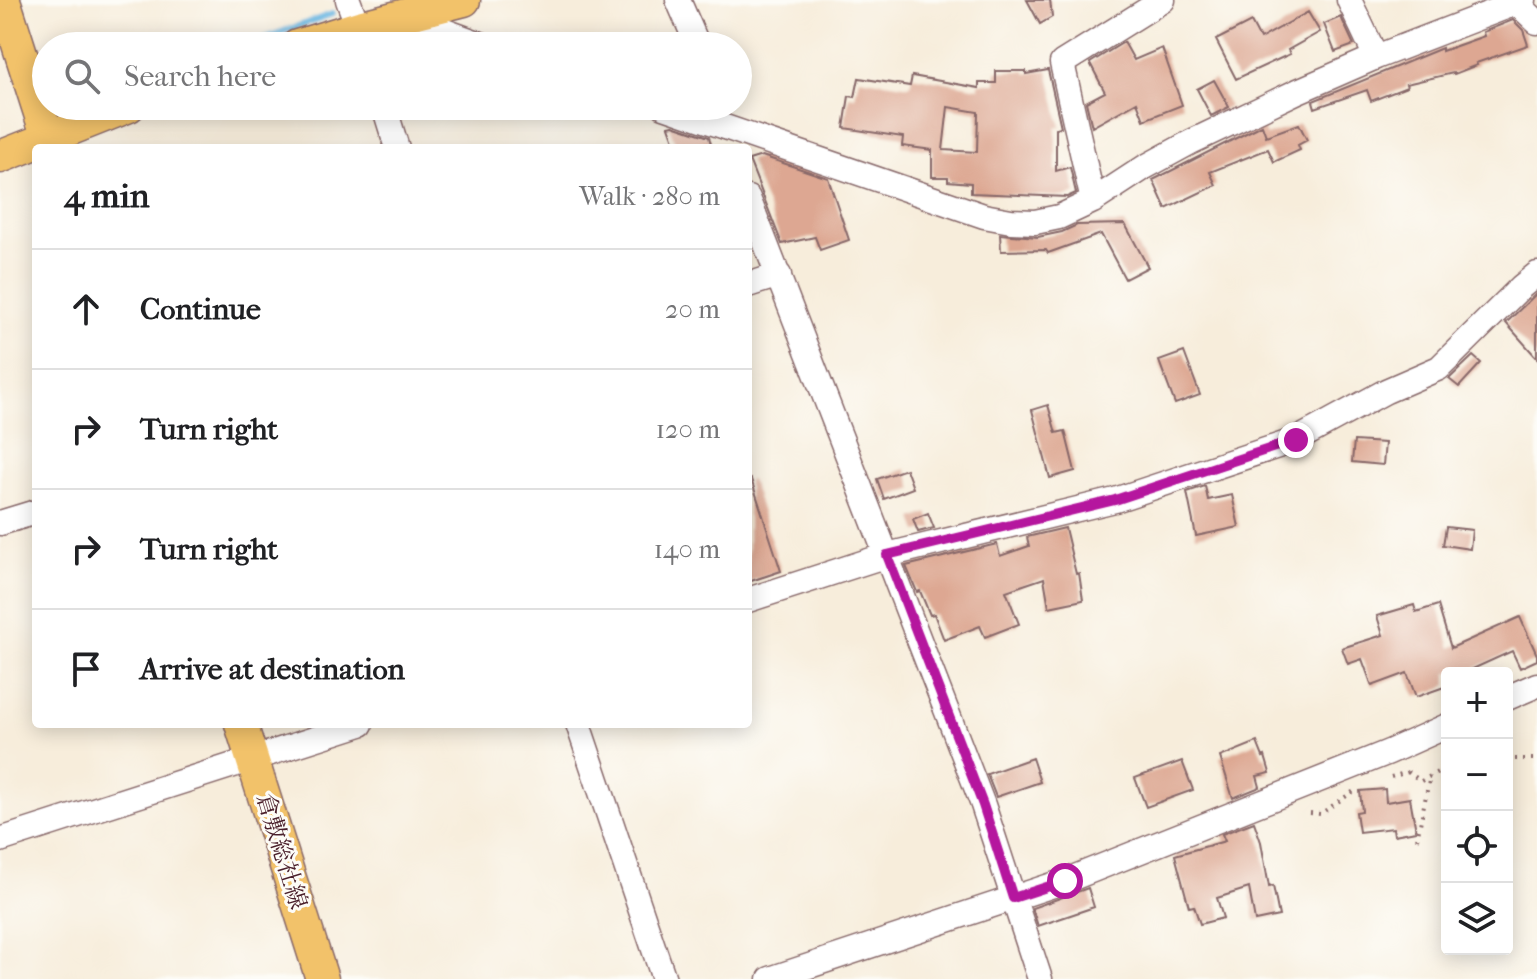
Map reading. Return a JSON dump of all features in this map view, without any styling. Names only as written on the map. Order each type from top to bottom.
[{"type":"main road","points":[[4,0],[32,88]]},
{"type":"main road","points":[[336,32],[464,0]]},
{"type":"main road","points":[[42,120],[50,144],[100,120]]},
{"type":"main road","points":[[0,157],[32,149]]},
{"type":"main road","name":"倉敷総社線","points":[[242,728],[322,979]]},
{"type":"street","points":[[678,0],[692,32]]},
{"type":"street","points":[[1093,201],[1062,63],[1163,0]]},
{"type":"street","points":[[1349,0],[1376,57]]},
{"type":"street","points":[[705,120],[984,216],[1035,222],[1059,217],[1093,201],[1191,142],[1475,9],[1521,2],[1537,22]]},
{"type":"street","points":[[409,13],[448,32]]},
{"type":"street","points":[[388,120],[396,144]]},
{"type":"street","points":[[752,208],[983,805],[1040,979]]},
{"type":"street","points":[[752,599],[887,555],[1115,500],[1296,440],[1386,391],[1439,368],[1537,274]]},
{"type":"street","points":[[752,284],[779,275]]},
{"type":"street","points":[[0,523],[32,513]]},
{"type":"street","points":[[1513,695],[1537,685]]},
{"type":"street","points":[[0,840],[348,728]]},
{"type":"street","points":[[579,728],[664,979]]},
{"type":"street","points":[[770,979],[1065,881],[1441,729]]},
{"type":"path","points":[[1389,752],[1421,781],[1441,770]]},
{"type":"path","points":[[1513,759],[1537,759]]},
{"type":"path","points":[[1382,779],[1408,772]]},
{"type":"path","points":[[1417,839],[1430,776]]},
{"type":"path","points":[[1310,813],[1320,814],[1359,788]]},
{"type":"building","points":[[1027,0],[1050,0],[1052,17],[1040,24]]},
{"type":"building","points":[[1308,12],[1320,32],[1288,50],[1290,54],[1236,79],[1216,40],[1251,22],[1260,39]]},
{"type":"building","points":[[1341,17],[1354,45],[1335,52],[1324,24]]},
{"type":"building","points":[[1513,20],[1523,30],[1528,45],[1454,74],[1406,84],[1407,87],[1371,101],[1367,90],[1315,108],[1313,101],[1442,48],[1442,51],[1484,36],[1483,32]]},
{"type":"building","points":[[1124,42],[1134,60],[1162,48],[1182,105],[1144,120],[1137,102],[1092,127],[1086,102],[1105,92],[1090,63]]},
{"type":"building","points":[[1048,70],[1061,127],[1056,128],[1056,171],[1070,167],[1076,193],[1067,197],[971,193],[971,183],[948,181],[948,177],[932,177],[932,150],[902,146],[903,137],[844,128],[849,96],[855,97],[859,78],[910,86],[912,76],[979,88],[979,83],[996,83],[996,71],[1026,71],[1026,74]],"holes":[[[948,107],[978,112],[977,152],[943,150]]]},
{"type":"building","points":[[1214,80],[1229,107],[1211,116],[1197,89]]},
{"type":"building","points":[[1299,124],[1307,140],[1298,145],[1300,150],[1274,162],[1268,149],[1210,172],[1216,185],[1166,209],[1153,180],[1262,125],[1266,136]]},
{"type":"building","points":[[669,126],[709,137],[711,144],[676,144]]},
{"type":"building","points":[[762,156],[828,178],[849,240],[820,250],[815,237],[782,244],[752,168],[752,159]]},
{"type":"building","points":[[1125,224],[1148,267],[1125,279],[1101,234],[1048,253],[1046,250],[1001,251],[1000,234],[1038,237],[1077,225]]},
{"type":"building","points":[[1537,293],[1537,358],[1506,323]]},
{"type":"building","points":[[1184,352],[1200,395],[1175,404],[1159,361]]},
{"type":"building","points":[[1473,356],[1481,363],[1459,387],[1449,379]]},
{"type":"building","points":[[1048,405],[1056,433],[1065,431],[1075,471],[1050,478],[1032,410]]},
{"type":"building","points":[[1354,441],[1385,443],[1383,465],[1352,462]]},
{"type":"building","points":[[906,469],[913,488],[884,499],[877,479]]},
{"type":"building","points":[[752,482],[781,571],[752,581]]},
{"type":"building","points":[[1205,486],[1208,500],[1232,495],[1239,527],[1196,536],[1187,492]]},
{"type":"building","points":[[928,513],[934,528],[918,532],[913,519]]},
{"type":"building","points":[[1446,527],[1472,530],[1470,549],[1443,545]]},
{"type":"building","points":[[1065,528],[1076,574],[1079,573],[1083,600],[1049,607],[1044,578],[1006,591],[1019,624],[985,637],[980,626],[944,640],[934,614],[930,615],[906,566],[997,544],[1000,556],[1029,546],[1027,537]]},
{"type":"building","points":[[1414,605],[1416,612],[1438,605],[1451,648],[1520,617],[1537,660],[1520,668],[1512,651],[1477,667],[1441,667],[1441,688],[1416,697],[1407,673],[1372,686],[1362,659],[1348,664],[1342,648],[1383,635],[1377,616]]},
{"type":"building","points":[[1257,742],[1270,773],[1257,776],[1260,787],[1233,798],[1220,757]]},
{"type":"building","points":[[1032,758],[1040,782],[996,797],[987,774]]},
{"type":"building","points":[[1182,761],[1193,790],[1146,807],[1135,778]]},
{"type":"building","points":[[1385,789],[1386,802],[1410,798],[1416,831],[1394,835],[1393,828],[1359,832],[1356,812],[1362,811],[1360,791]]},
{"type":"building","points":[[1254,822],[1279,916],[1255,921],[1249,888],[1217,898],[1223,918],[1200,924],[1194,906],[1189,907],[1175,855],[1225,841],[1222,834]]},
{"type":"building","points":[[1088,888],[1094,907],[1038,926],[1032,908]]},
{"type":"waterway","points":[[281,32],[332,14]]},
{"type":"route","points":[[1065,881],[1013,898],[983,805],[887,555],[1115,500],[1296,440]]}]
